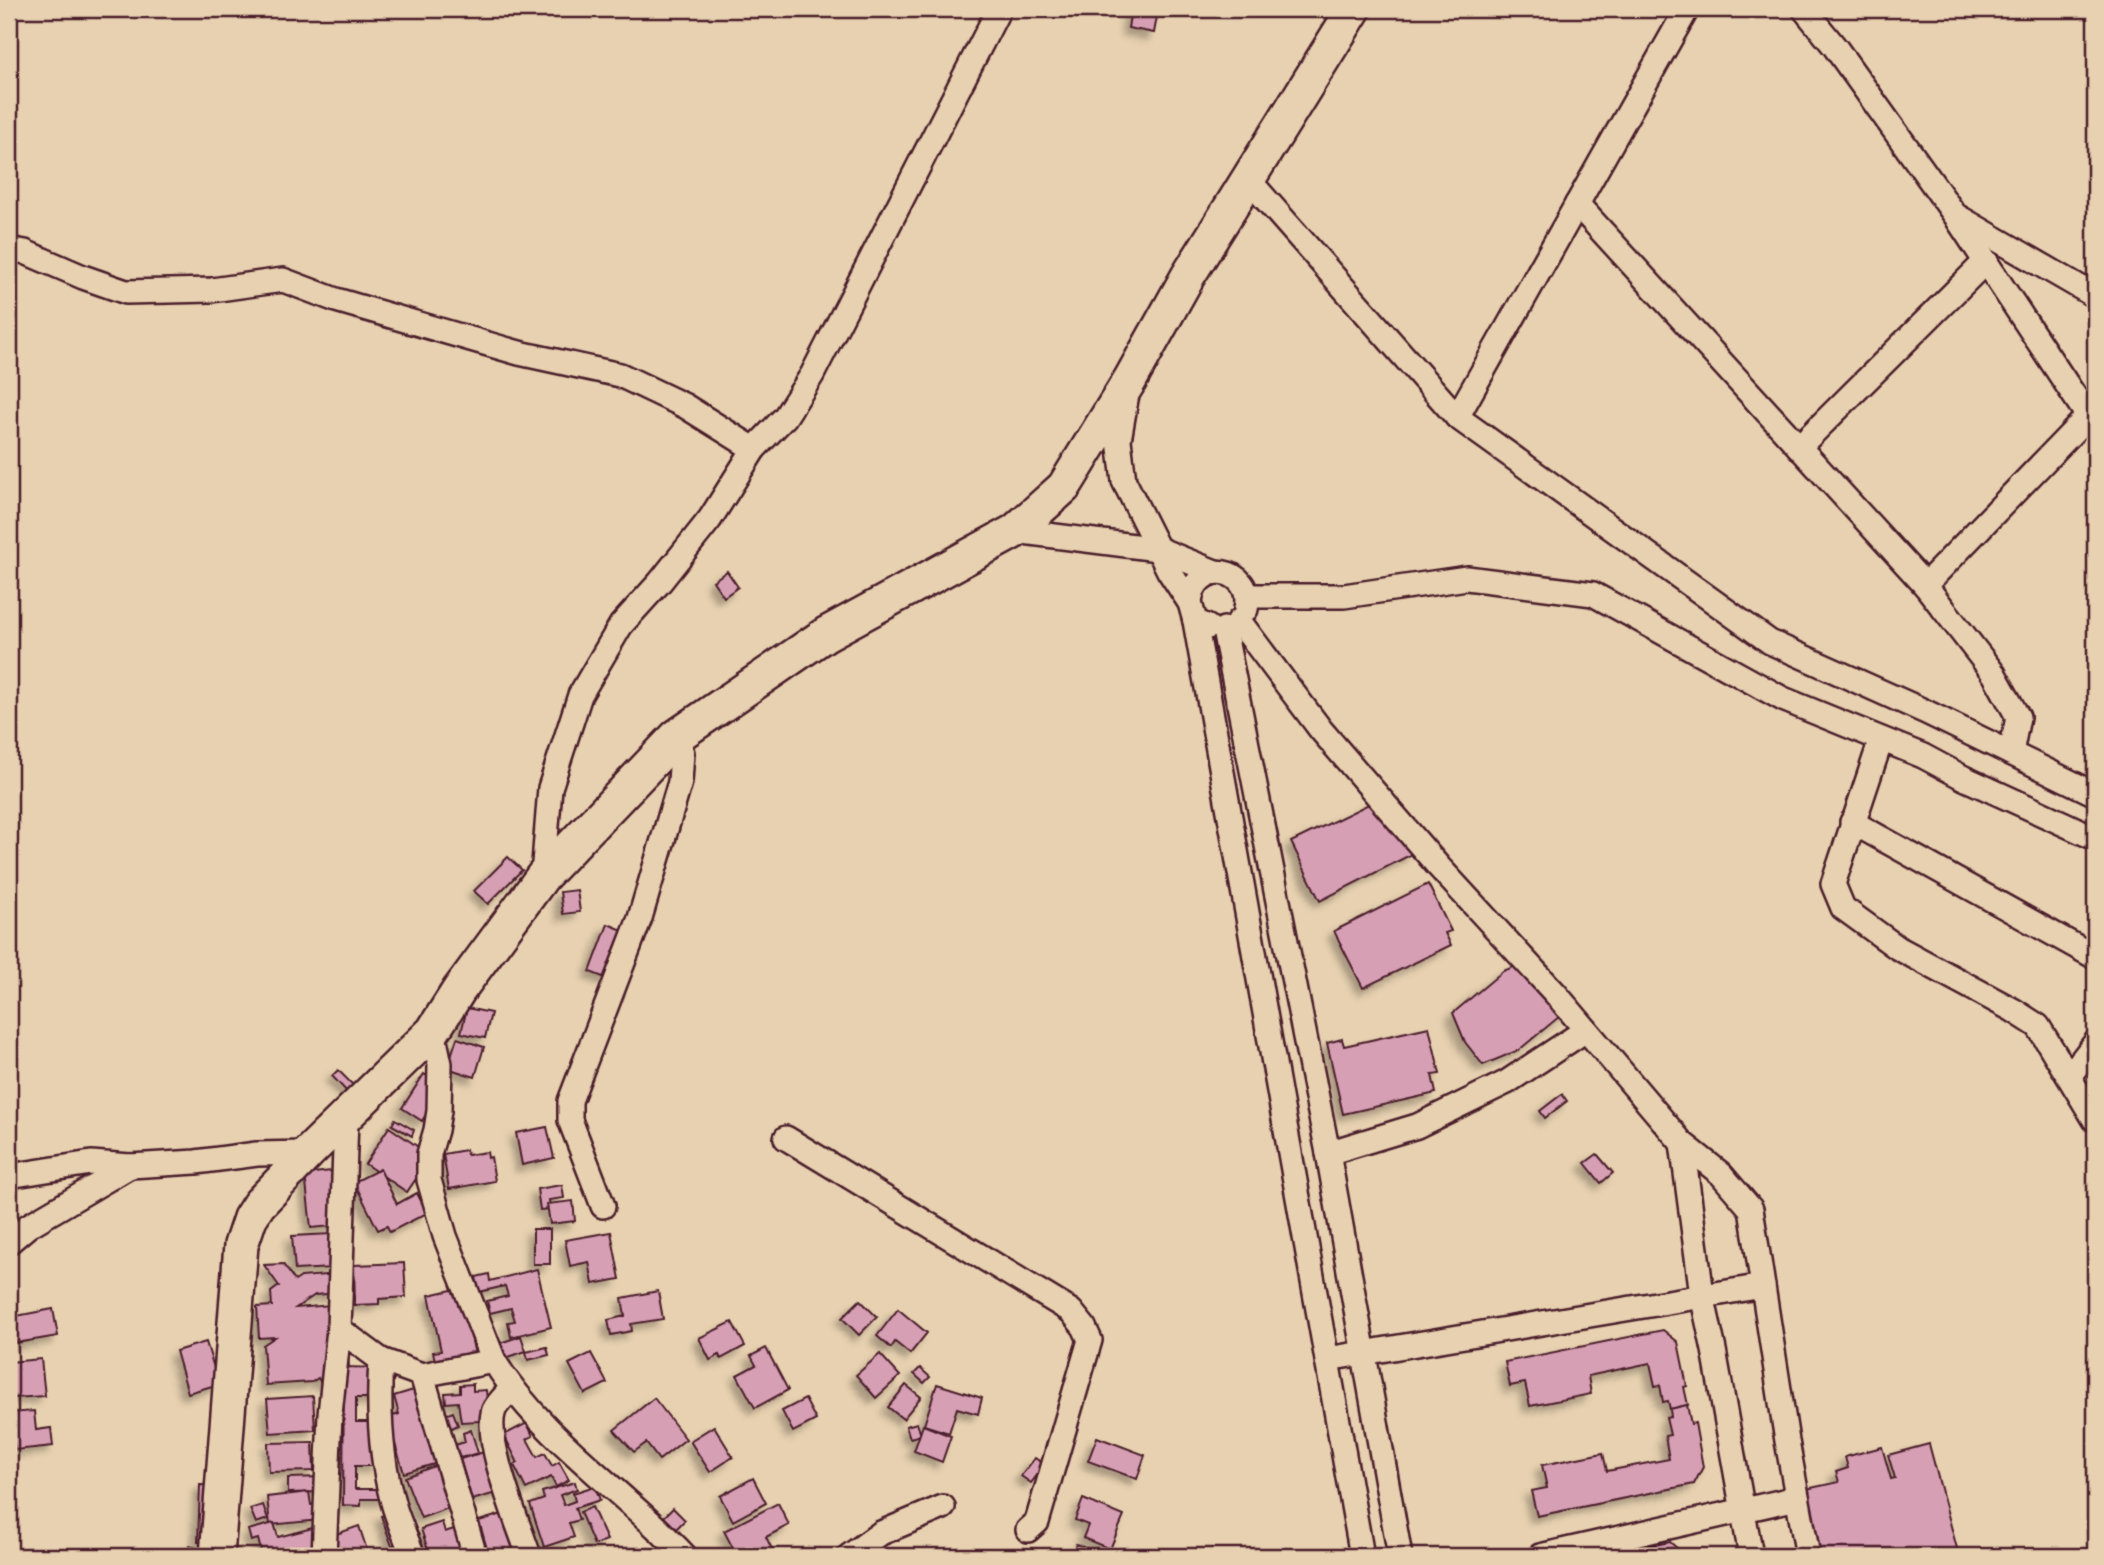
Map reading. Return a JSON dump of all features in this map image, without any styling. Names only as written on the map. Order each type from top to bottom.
[{"type":"street","points":[[543,876],[550,788],[580,695],[621,625],[660,582],[710,519],[754,449],[785,417],[812,375],[999,9]]},
{"type":"street","points":[[217,1556],[241,1245],[250,1218],[259,1204],[433,1031],[459,990],[543,876],[677,736],[826,634],[1015,531],[1063,487],[1130,380],[1188,276],[1354,9]]},
{"type":"street","points":[[1457,417],[1687,9]]},
{"type":"street","points":[[1804,9],[1835,47],[1955,215],[2092,422],[1924,585]]},
{"type":"street","points":[[1248,179],[1457,417],[1770,642],[1912,706],[2095,794]]},
{"type":"street","points":[[1577,204],[1924,585],[1994,674],[2018,716],[2011,753]]},
{"type":"street","points":[[1955,215],[2095,296]]},
{"type":"street","points":[[9,249],[25,252],[126,292],[212,290],[282,280],[336,300],[519,354],[620,375],[684,406],[754,449]]},
{"type":"street","points":[[1799,447],[1986,261]]},
{"type":"street","points":[[1015,531],[1158,549],[1215,572],[1232,575],[1244,588],[1247,605],[1232,625],[1214,629],[1193,612],[1169,572],[1158,549],[1124,481],[1119,440],[1130,380]]},
{"type":"street","points":[[1215,572],[1194,586],[1193,612],[1362,1556]]},
{"type":"street","points":[[1247,596],[1344,596],[1468,578],[1592,594],[1783,699],[1923,756],[1964,778],[2095,838]]},
{"type":"street","points":[[1232,625],[1439,867],[1586,1030],[1682,1143],[1721,1174],[1751,1209],[1808,1556]]},
{"type":"street","points":[[1232,625],[1400,1556]]},
{"type":"street","points":[[603,1206],[570,1120],[569,1101],[644,906],[680,782],[682,753],[677,736]]},
{"type":"street","points":[[1881,740],[1833,884],[1843,908],[1898,948],[2038,1026],[2095,1120]]},
{"type":"street","points":[[1852,822],[2095,957]]},
{"type":"street","points":[[1328,1153],[1417,1125],[1507,1082],[1586,1030]]},
{"type":"street","points":[[433,1031],[440,1064],[439,1111],[429,1154],[429,1180],[445,1236],[494,1362],[510,1389],[578,1457],[656,1526],[685,1556]]},
{"type":"street","points":[[2070,1075],[2095,1043]]},
{"type":"street","points":[[324,1556],[330,1414],[339,1329],[346,1118]]},
{"type":"street","points":[[786,1138],[1071,1311],[1084,1326],[1090,1340],[1037,1522],[1028,1530]]},
{"type":"street","points":[[1682,1143],[1702,1295],[1751,1556]]},
{"type":"street","points":[[9,1176],[90,1163],[130,1166],[196,1162],[257,1154],[308,1153]]},
{"type":"street","points":[[9,1242],[28,1226],[130,1166]]},
{"type":"street","points":[[1327,1359],[1763,1286]]},
{"type":"street","points":[[339,1329],[381,1360],[422,1375],[494,1362]]},
{"type":"street","points":[[381,1360],[378,1401],[386,1462],[394,1505],[413,1556]]},
{"type":"street","points":[[422,1375],[475,1556]]},
{"type":"street","points":[[510,1389],[494,1410],[492,1429],[497,1459],[529,1556]]},
{"type":"street","points":[[1540,1556],[1797,1498]]},
{"type":"street","points":[[849,1556],[881,1533],[943,1507]]},
{"type":"building","points":[[1131,9],[1158,11],[1154,33],[1128,28]]},
{"type":"building","points":[[727,571],[738,587],[724,597],[713,581]]},
{"type":"building","points":[[1383,797],[1412,854],[1320,901],[1291,842]]},
{"type":"building","points":[[508,857],[522,870],[488,904],[474,891]]},
{"type":"building","points":[[1428,884],[1451,931],[1445,933],[1451,945],[1363,988],[1334,931]]},
{"type":"building","points":[[577,890],[580,912],[563,914],[560,892]]},
{"type":"building","points":[[608,924],[635,935],[608,979],[590,972]]},
{"type":"building","points":[[1531,960],[1571,1007],[1519,1050],[1483,1065],[1465,1042],[1453,1013],[1503,971]]},
{"type":"building","points":[[467,1008],[491,1013],[485,1038],[461,1033]]},
{"type":"building","points":[[1429,1027],[1440,1074],[1432,1075],[1436,1093],[1343,1114],[1327,1043],[1342,1039],[1344,1046]]},
{"type":"building","points":[[457,1038],[484,1047],[475,1077],[447,1068]]},
{"type":"building","points":[[338,1070],[356,1088],[350,1095],[332,1076]]},
{"type":"building","points":[[424,1074],[449,1090],[439,1105],[451,1112],[444,1122],[428,1111],[422,1121],[402,1108]]},
{"type":"building","points":[[1562,1094],[1567,1101],[1545,1118],[1540,1111]]},
{"type":"building","points":[[395,1119],[414,1130],[412,1136],[392,1125]]},
{"type":"building","points":[[389,1127],[427,1153],[424,1167],[407,1192],[365,1164]]},
{"type":"building","points":[[547,1127],[554,1158],[522,1165],[516,1133]]},
{"type":"building","points":[[466,1150],[467,1155],[487,1152],[488,1158],[491,1157],[495,1181],[449,1189],[443,1154]]},
{"type":"building","points":[[1597,1154],[1613,1173],[1601,1183],[1585,1163]]},
{"type":"building","points":[[349,1169],[355,1224],[311,1228],[305,1174]]},
{"type":"building","points":[[380,1169],[397,1204],[417,1193],[427,1213],[390,1232],[387,1226],[378,1230],[354,1182]]},
{"type":"building","points":[[562,1185],[564,1198],[549,1200],[550,1209],[540,1210],[537,1189]]},
{"type":"building","points":[[573,1201],[575,1221],[550,1224],[547,1204]]},
{"type":"building","points":[[533,1229],[550,1229],[550,1264],[533,1264]]},
{"type":"building","points":[[611,1232],[620,1279],[593,1284],[589,1262],[570,1266],[565,1240]]},
{"type":"building","points":[[331,1234],[333,1268],[295,1270],[292,1236]]},
{"type":"building","points":[[404,1263],[406,1297],[379,1299],[379,1304],[355,1305],[354,1265]]},
{"type":"building","points":[[283,1264],[295,1281],[301,1277],[338,1274],[339,1293],[315,1295],[296,1308],[344,1304],[350,1381],[321,1383],[318,1378],[312,1382],[266,1385],[263,1345],[275,1337],[259,1338],[257,1307],[272,1306],[271,1292],[279,1286],[264,1265]]},
{"type":"building","points":[[537,1269],[551,1327],[511,1337],[508,1322],[515,1321],[511,1308],[490,1313],[487,1301],[508,1296],[505,1286],[479,1292],[476,1277],[489,1274],[490,1281]]},
{"type":"building","points":[[461,1288],[476,1360],[437,1369],[433,1352],[441,1351],[429,1295]]},
{"type":"building","points":[[658,1291],[663,1319],[631,1324],[632,1331],[611,1335],[608,1320],[625,1316],[622,1298]]},
{"type":"building","points":[[860,1300],[877,1317],[859,1335],[842,1318]]},
{"type":"building","points":[[53,1309],[58,1336],[16,1343],[11,1317]]},
{"type":"building","points":[[898,1309],[927,1333],[910,1354],[895,1342],[891,1348],[877,1336]]},
{"type":"building","points":[[732,1322],[745,1346],[721,1359],[719,1355],[710,1360],[699,1338]]},
{"type":"building","points":[[1663,1330],[1678,1342],[1688,1405],[1670,1409],[1668,1401],[1663,1402],[1660,1385],[1655,1386],[1650,1363],[1588,1376],[1591,1394],[1530,1406],[1525,1383],[1510,1386],[1505,1362]]},
{"type":"building","points":[[521,1336],[526,1351],[505,1358],[500,1343]]},
{"type":"building","points":[[206,1342],[219,1384],[188,1393],[176,1351]]},
{"type":"building","points":[[547,1347],[549,1355],[528,1360],[526,1352]]},
{"type":"building","points":[[766,1348],[788,1390],[755,1408],[737,1375],[756,1365],[751,1356]]},
{"type":"building","points":[[591,1353],[607,1383],[585,1394],[569,1364]]},
{"type":"building","points":[[880,1354],[900,1376],[876,1398],[856,1375]]},
{"type":"building","points":[[41,1359],[45,1396],[13,1398],[9,1362]]},
{"type":"building","points":[[344,1367],[379,1368],[379,1398],[356,1398],[356,1422],[376,1422],[376,1466],[355,1466],[355,1489],[388,1489],[387,1499],[361,1499],[361,1506],[343,1505]]},
{"type":"building","points":[[920,1368],[930,1377],[924,1383],[914,1374]]},
{"type":"building","points":[[473,1384],[473,1391],[486,1390],[491,1438],[481,1439],[479,1421],[461,1422],[458,1402],[446,1403],[445,1393],[460,1392],[460,1385]]},
{"type":"building","points":[[937,1384],[982,1398],[978,1414],[957,1408],[949,1433],[924,1425]]},
{"type":"building","points":[[906,1385],[921,1397],[903,1419],[888,1407]]},
{"type":"building","points":[[420,1388],[444,1461],[404,1473],[387,1418],[399,1414],[394,1396]]},
{"type":"building","points":[[313,1396],[315,1430],[270,1433],[267,1399]]},
{"type":"building","points":[[654,1398],[686,1439],[659,1460],[646,1443],[634,1452],[614,1430]]},
{"type":"building","points":[[805,1399],[816,1420],[793,1432],[782,1411]]},
{"type":"building","points":[[1687,1405],[1691,1424],[1695,1423],[1703,1467],[1694,1484],[1537,1516],[1531,1491],[1547,1488],[1542,1465],[1603,1453],[1607,1471],[1669,1459],[1665,1436],[1670,1435],[1666,1418],[1671,1417],[1670,1409]]},
{"type":"building","points":[[34,1411],[36,1430],[51,1428],[53,1446],[15,1450],[10,1413]]},
{"type":"building","points":[[453,1412],[458,1425],[450,1429],[445,1415]]},
{"type":"building","points":[[527,1423],[533,1436],[527,1439],[537,1457],[545,1453],[552,1466],[559,1462],[569,1480],[556,1487],[551,1477],[526,1489],[514,1465],[518,1463],[504,1435]]},
{"type":"building","points":[[917,1423],[921,1435],[910,1438],[906,1426]]},
{"type":"building","points":[[923,1425],[951,1436],[942,1462],[914,1451]]},
{"type":"building","points":[[714,1426],[733,1457],[710,1472],[690,1441]]},
{"type":"building","points":[[471,1430],[478,1453],[460,1458],[455,1445],[465,1442],[463,1433]]},
{"type":"building","points":[[1097,1437],[1145,1455],[1137,1479],[1088,1461]]},
{"type":"building","points":[[313,1442],[314,1471],[269,1472],[268,1443]]},
{"type":"building","points":[[1929,1444],[1959,1556],[1821,1556],[1806,1489],[1839,1482],[1836,1472],[1848,1468],[1845,1457],[1882,1447],[1891,1479],[1895,1478],[1888,1455]]},
{"type":"building","points":[[491,1450],[503,1491],[472,1500],[460,1459]]},
{"type":"building","points":[[1035,1458],[1045,1465],[1031,1483],[1021,1476]]},
{"type":"building","points":[[448,1461],[454,1506],[421,1518],[405,1477]]},
{"type":"building","points":[[323,1477],[323,1492],[288,1493],[288,1478]]},
{"type":"building","points":[[753,1478],[766,1503],[733,1521],[720,1496]]},
{"type":"building","points":[[575,1482],[577,1489],[560,1495],[564,1505],[575,1501],[573,1493],[595,1486],[600,1500],[575,1508],[579,1520],[569,1523],[574,1537],[544,1547],[530,1504],[544,1499],[542,1492]]},
{"type":"building","points":[[200,1485],[224,1486],[222,1543],[198,1542]]},
{"type":"building","points":[[309,1492],[311,1505],[319,1504],[320,1520],[270,1525],[267,1497]]},
{"type":"building","points":[[1083,1499],[1124,1516],[1110,1549],[1083,1538],[1088,1525],[1075,1520]]},
{"type":"building","points":[[778,1503],[789,1525],[766,1537],[773,1551],[763,1556],[728,1556],[735,1552],[724,1531]]},
{"type":"building","points":[[263,1505],[268,1519],[256,1523],[250,1509]]},
{"type":"building","points":[[592,1507],[607,1540],[594,1545],[580,1512]]},
{"type":"building","points":[[673,1508],[685,1520],[676,1529],[664,1517]]},
{"type":"building","points":[[509,1512],[536,1556],[489,1556],[479,1521]]},
{"type":"building","points":[[392,1513],[402,1542],[392,1546],[381,1516]]},
{"type":"building","points":[[442,1522],[445,1532],[460,1527],[469,1556],[430,1556],[421,1529]]},
{"type":"building","points":[[274,1523],[278,1537],[320,1526],[328,1556],[282,1556],[280,1551],[262,1555],[258,1539],[251,1541],[248,1530]]},
{"type":"building","points":[[359,1526],[369,1556],[331,1556],[325,1538]]},
{"type":"building","points":[[1670,1542],[1686,1556],[1599,1556]]},
{"type":"building","points":[[1076,1544],[1094,1552],[1092,1556],[1071,1556]]},
{"type":"building","points":[[189,1546],[216,1552],[215,1556],[187,1556]]}]
